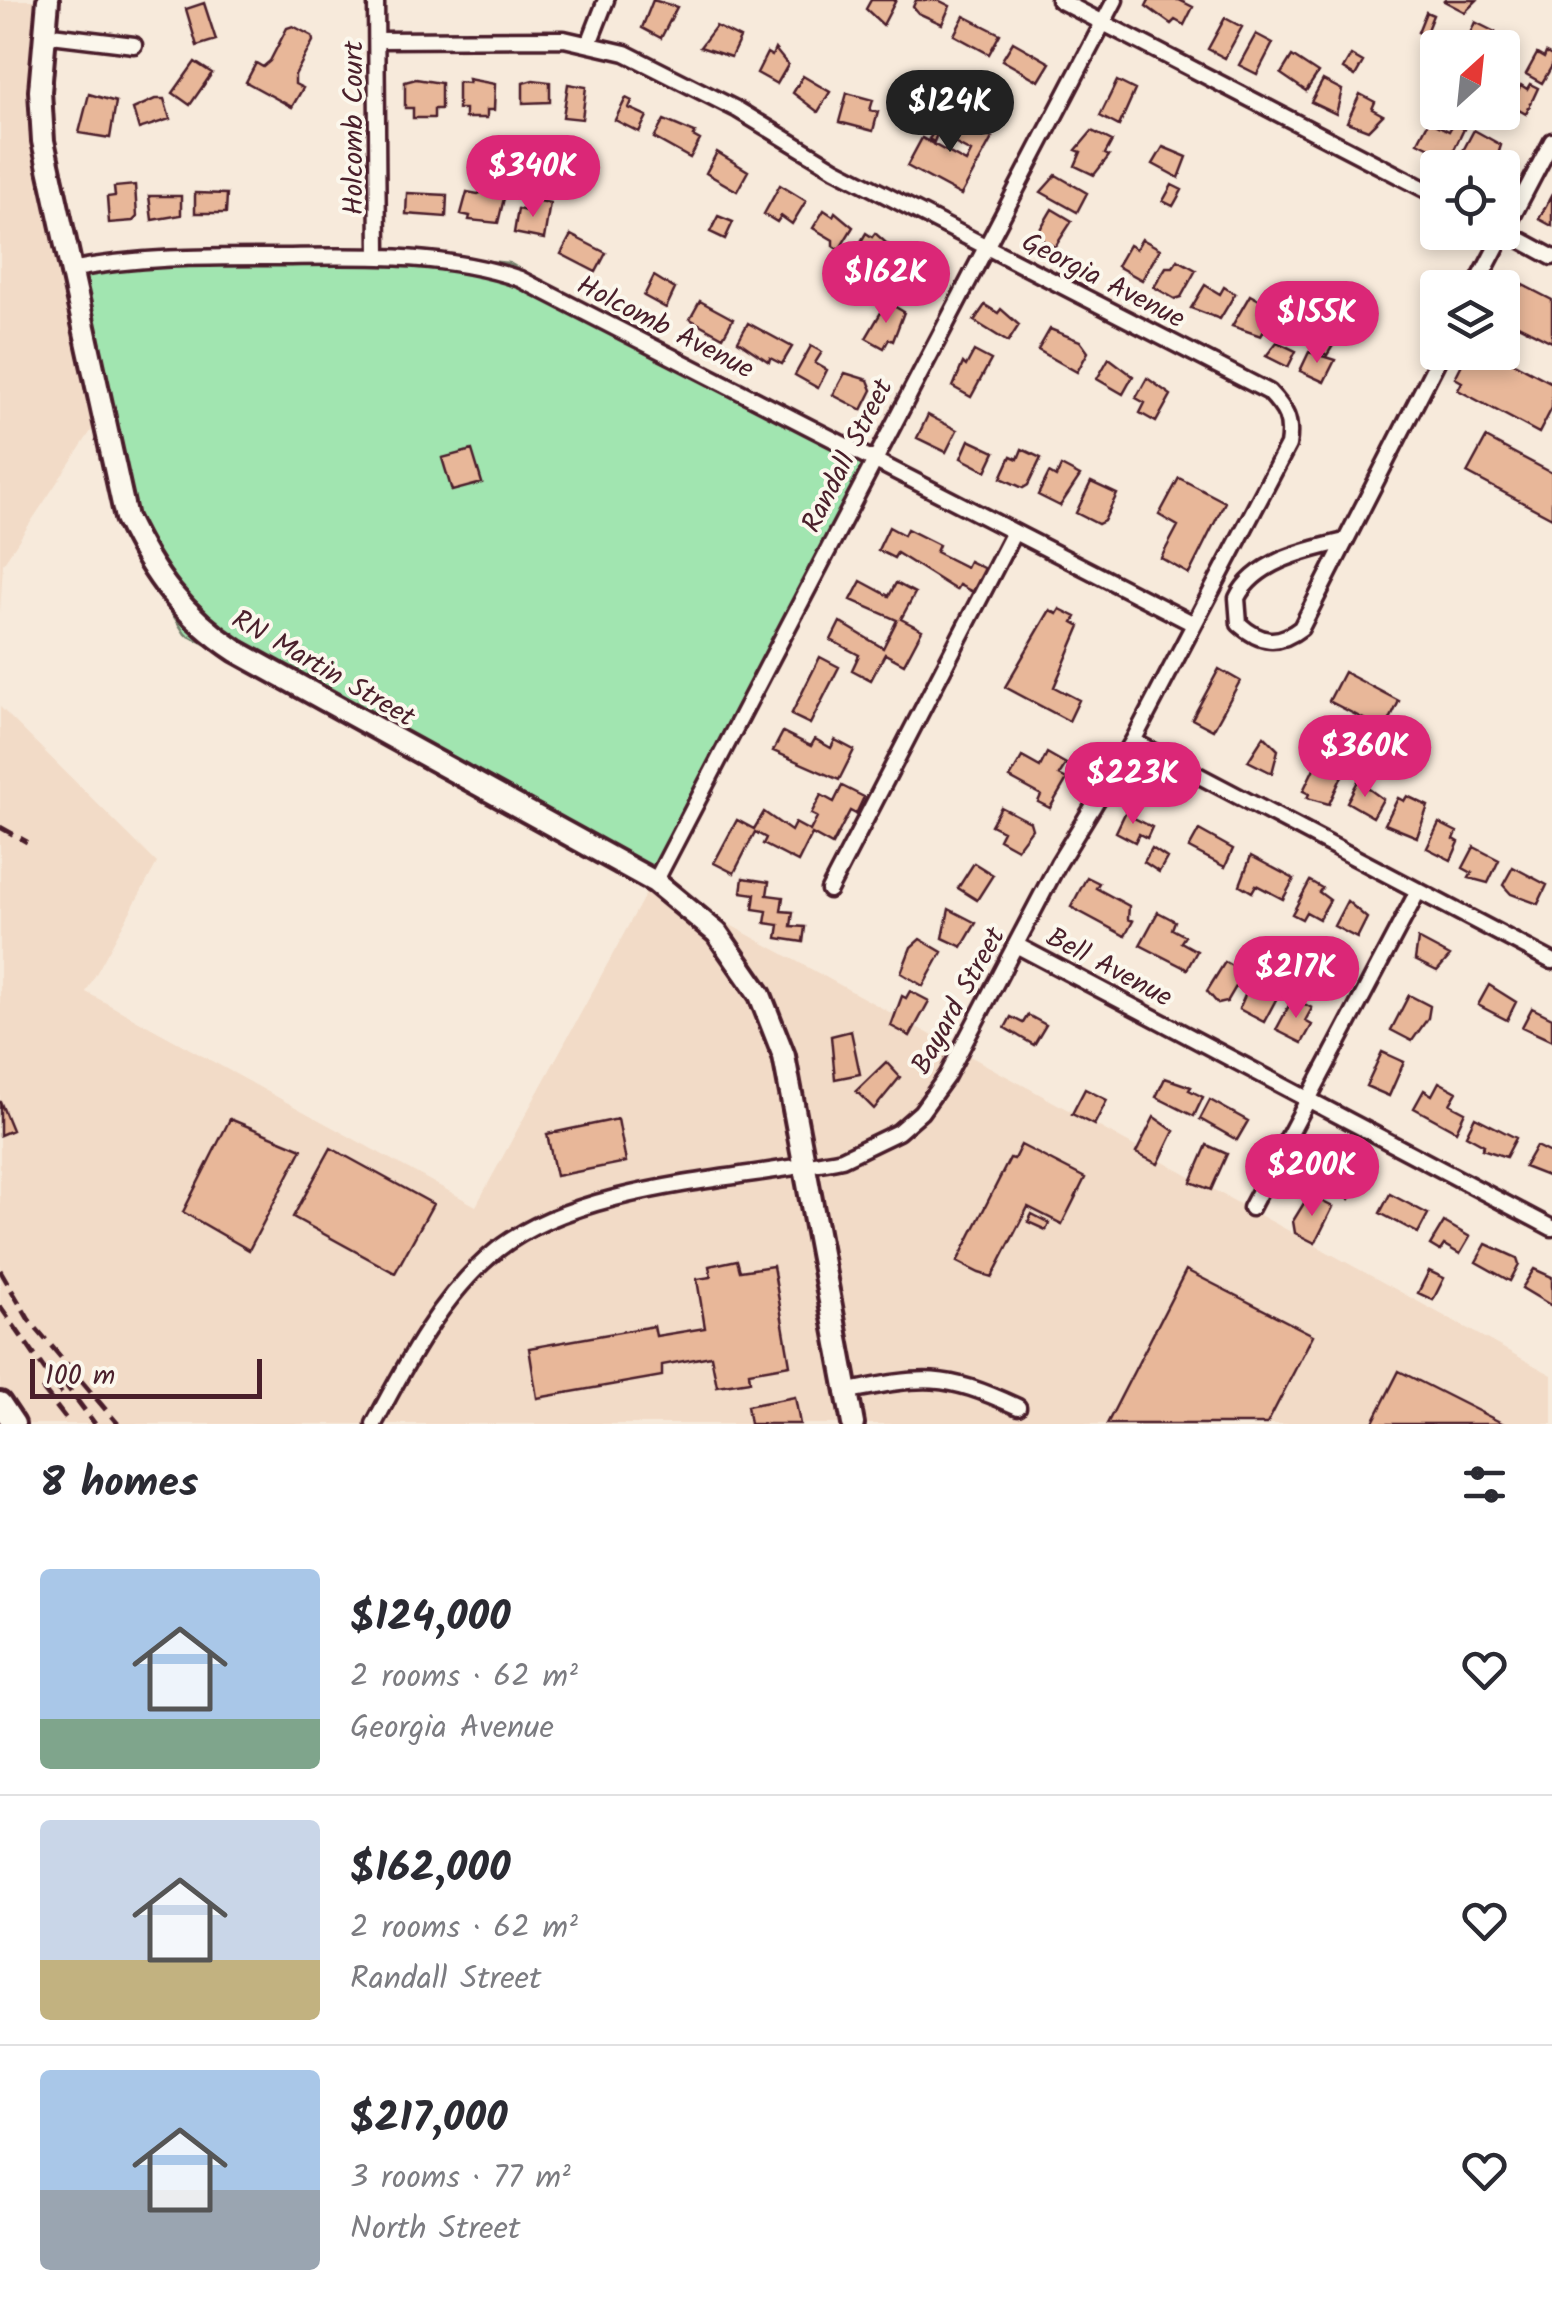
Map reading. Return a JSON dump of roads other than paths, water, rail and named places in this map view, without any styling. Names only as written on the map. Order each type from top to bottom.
[{"type":"street","name":"RN Martin Street","points":[[48,0],[42,34],[43,141],[126,518],[150,568],[180,607],[236,651],[655,882],[717,933],[760,995],[784,1056],[853,1424]]},
{"type":"street","name":"Holcomb Court","points":[[376,0],[378,256]]},
{"type":"street","points":[[590,41],[606,0]]},
{"type":"street","points":[[1059,0],[1420,187]]},
{"type":"street","name":"Randall Street","points":[[655,882],[872,459],[1115,0]]},
{"type":"street","points":[[42,34],[134,46]]},
{"type":"street","name":"Georgia Avenue","points":[[376,40],[590,41],[626,53],[738,110],[835,169],[1269,392],[1286,409],[1291,427]]},
{"type":"street","points":[[1520,200],[1552,141]]},
{"type":"street","points":[[1520,239],[1552,257]]},
{"type":"street","name":"Holcomb Avenue","points":[[70,270],[157,257],[378,256],[453,260],[520,279],[1194,624]]},
{"type":"street","points":[[1345,541],[1313,548],[1252,574],[1237,598],[1240,624],[1251,635],[1268,641],[1285,640],[1300,628],[1345,541],[1433,370]]},
{"type":"street","name":"Bayard Street","points":[[374,1424],[463,1282],[497,1250],[533,1226],[598,1202],[804,1166],[870,1149],[920,1112],[947,1076],[1016,944],[1133,741],[1288,445],[1291,427]]},
{"type":"street","points":[[829,890],[1014,532]]},
{"type":"street","points":[[1133,741],[1552,962]]},
{"type":"street","points":[[1252,1208],[1418,891]]},
{"type":"street","name":"Bell Avenue","points":[[1016,944],[1552,1228]]},
{"type":"street","points":[[844,1392],[939,1378],[967,1384],[1018,1407]]},
{"type":"street","points":[[0,1403],[14,1424]]},
{"type":"railway","points":[[0,827],[27,842]]},
{"type":"railway","points":[[0,1270],[29,1320],[118,1424]]},
{"type":"railway","points":[[0,1306],[63,1396]]},
{"type":"railway","points":[[62,1380],[95,1424]]},
{"type":"railway","points":[[42,1388],[70,1424]]}]
